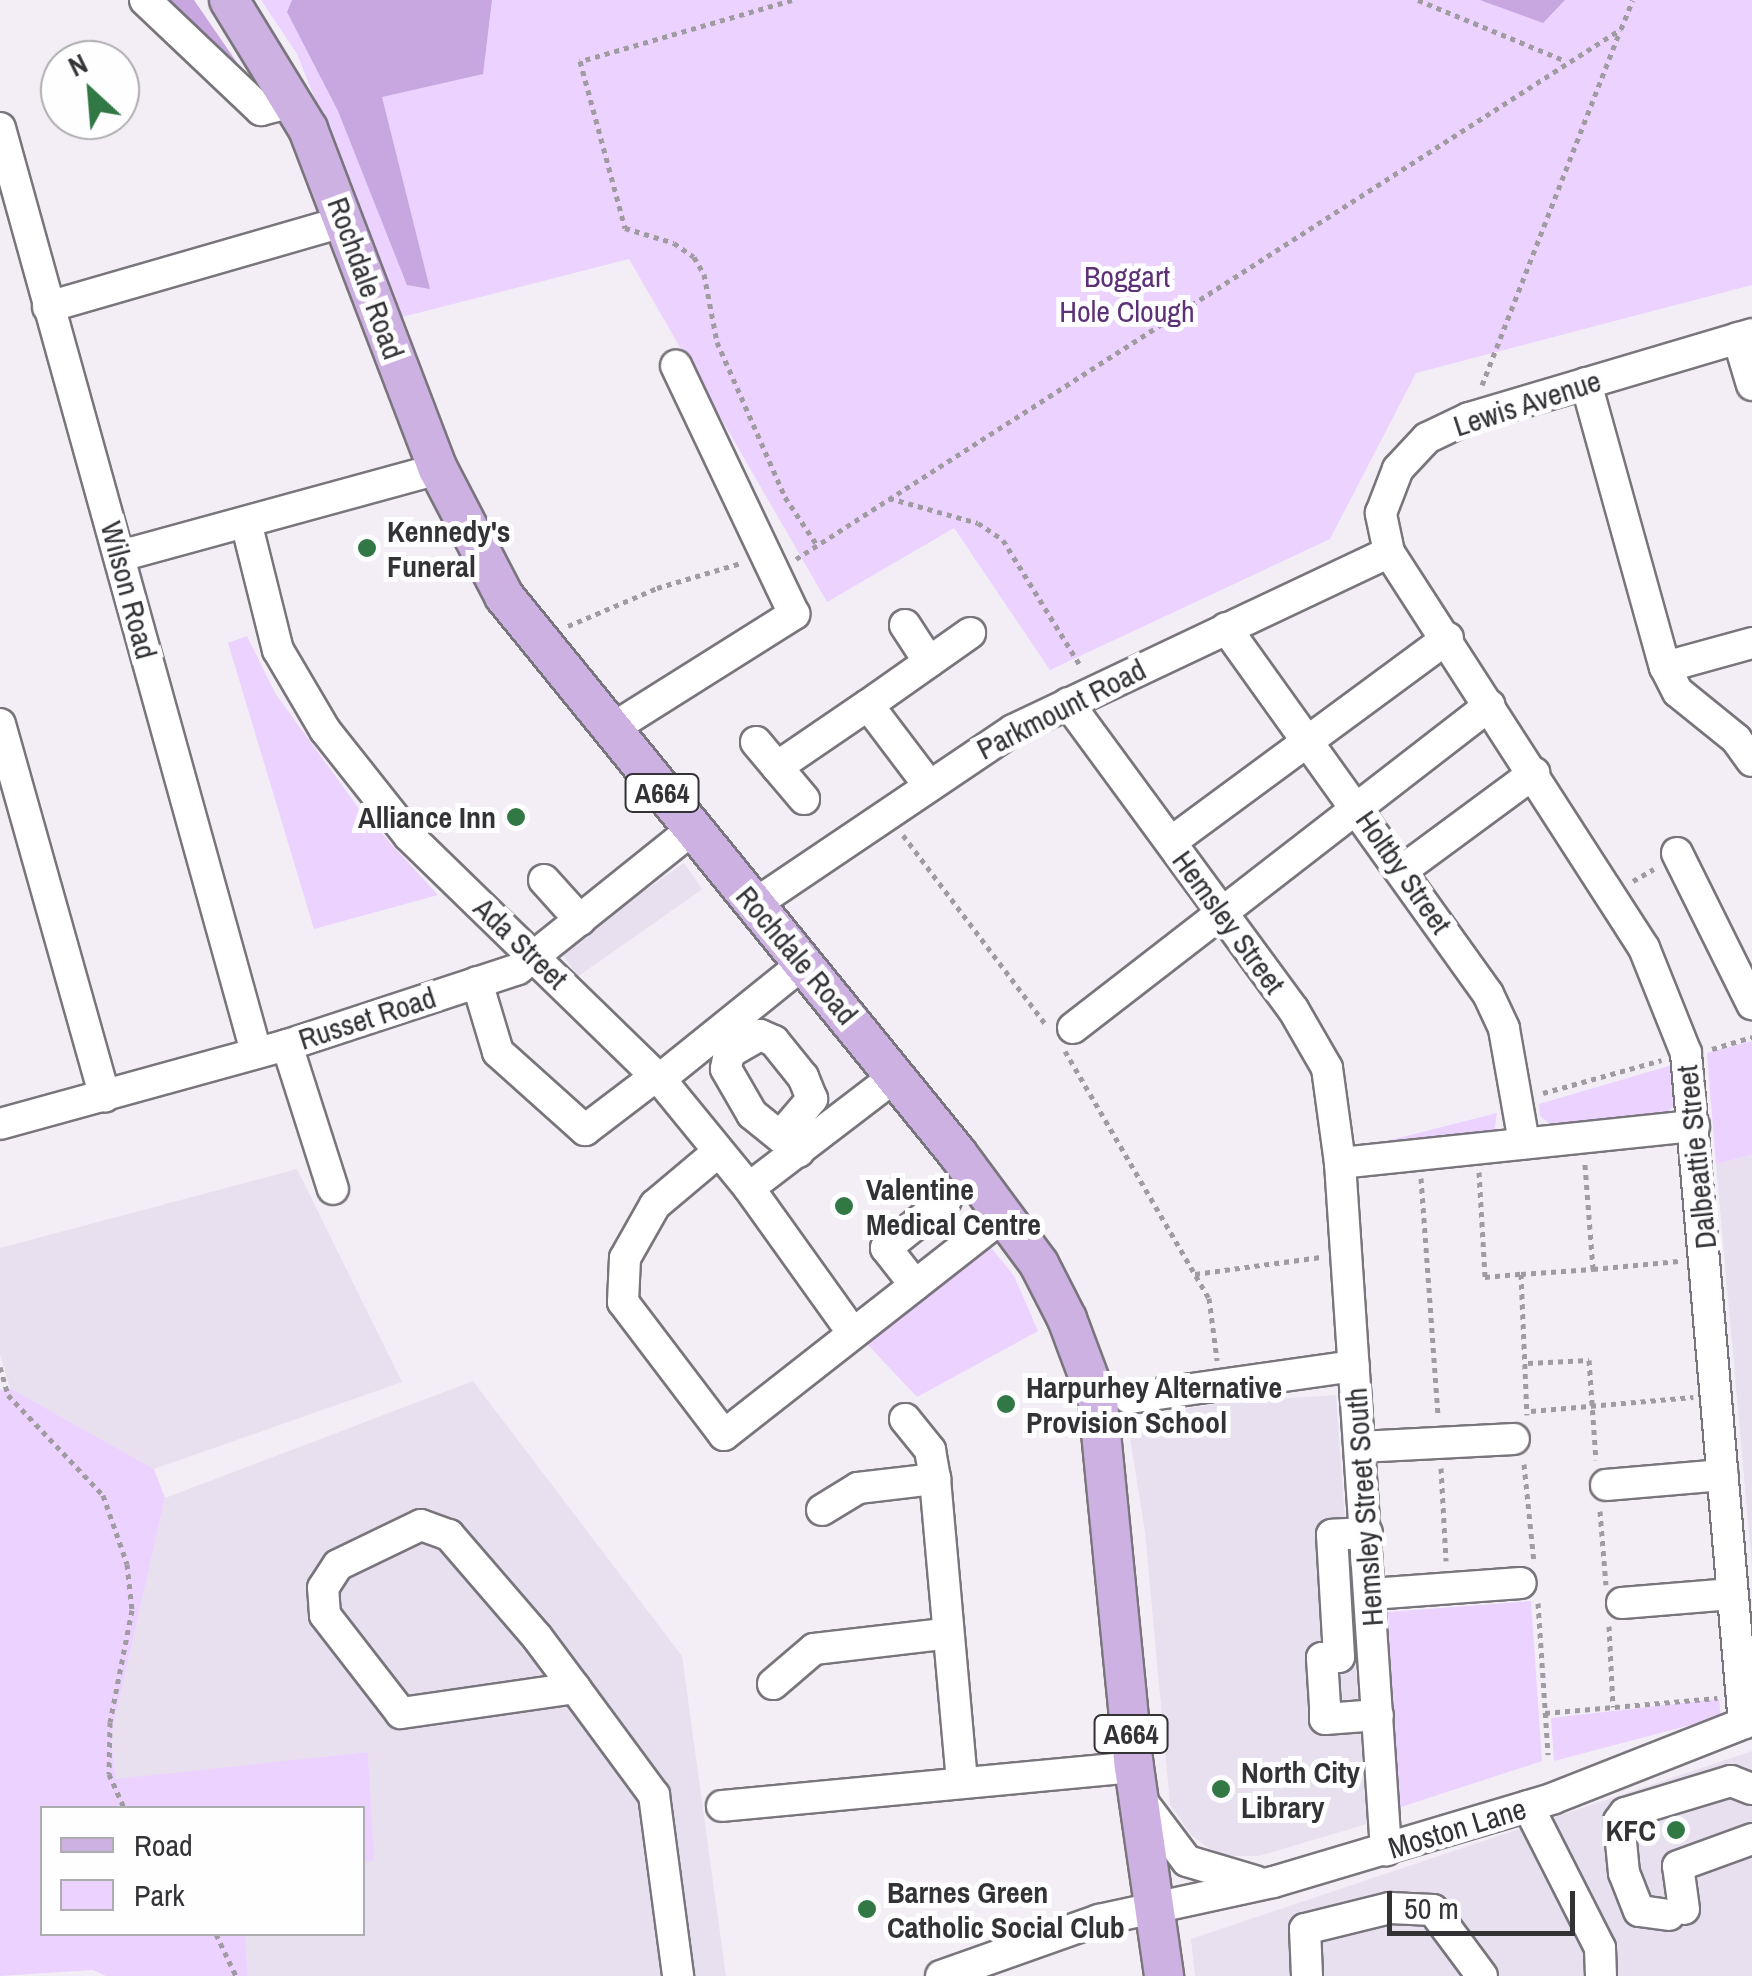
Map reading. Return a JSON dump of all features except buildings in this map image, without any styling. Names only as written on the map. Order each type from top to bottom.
[{"type":"main road","name":"Rochdale Road","points":[[230,0],[294,102],[345,220],[438,470],[468,536],[536,640],[896,1075],[1004,1215],[1067,1319],[1098,1402],[1135,1775],[1164,1976]]},
{"type":"street","points":[[145,0],[261,110],[294,102]]},
{"type":"street","name":"Wilson Road","points":[[0,128],[256,1052]]},
{"type":"street","points":[[48,307],[345,220]]},
{"type":"street","points":[[1745,336],[1752,385]]},
{"type":"street","name":"Lewis Avenue","points":[[1390,552],[1381,513],[1398,469],[1427,438],[1469,418],[1745,336]]},
{"type":"street","points":[[610,730],[794,614],[676,366]]},
{"type":"street","points":[[1586,383],[1665,667],[1678,692],[1750,754]]},
{"type":"street","points":[[120,556],[438,470]]},
{"type":"street","name":"Ada Street","points":[[246,522],[278,650],[326,730],[409,836],[538,957],[658,1078],[749,1188],[853,1333]]},
{"type":"street","name":"Parkmount Road","points":[[755,904],[927,783],[1082,696],[1390,552]]},
{"type":"street","name":"Dalbeattie Street","points":[[1390,552],[1644,948],[1686,1053],[1744,1713]]},
{"type":"street","points":[[905,625],[929,662]]},
{"type":"street","name":"Holtby Street","points":[[1226,628],[1404,869],[1488,994],[1521,1099],[1524,1143]]},
{"type":"street","points":[[777,767],[970,633]]},
{"type":"street","points":[[1172,842],[1448,638]]},
{"type":"street","points":[[1665,667],[1752,643]]},
{"type":"street","name":"Hemsley Street","points":[[1082,696],[1172,842],[1327,1068],[1340,1163]]},
{"type":"street","points":[[868,705],[927,783]]},
{"type":"street","points":[[1061,1035],[1490,705]]},
{"type":"street","points":[[0,724],[105,1096]]},
{"type":"street","points":[[756,742],[804,798]]},
{"type":"street","points":[[1404,869],[1534,773]]},
{"type":"street","name":"Russet Road","points":[[0,1124],[286,1045],[477,982],[538,957],[693,829]]},
{"type":"street","points":[[1677,854],[1752,1004]]},
{"type":"street","points":[[544,880],[580,920]]},
{"type":"street","points":[[477,982],[498,1052],[585,1130],[804,963]]},
{"type":"street","points":[[286,1045],[333,1190]]},
{"type":"street","points":[[749,1188],[791,1142],[896,1075]]},
{"type":"street","points":[[1340,1163],[1694,1126]]},
{"type":"street","points":[[718,1152],[656,1206],[625,1258],[623,1302],[724,1435],[1004,1215]]},
{"type":"street","name":"Hemsley Street South","points":[[1340,1163],[1386,1850]]},
{"type":"street","points":[[916,1285],[886,1248],[946,1200]]},
{"type":"street","points":[[1129,1398],[1354,1366]]},
{"type":"street","points":[[906,1419],[930,1450],[935,1479],[944,1634],[962,1780]]},
{"type":"street","points":[[1360,1448],[1514,1439]]},
{"type":"street","points":[[1606,1485],[1722,1475]]},
{"type":"street","points":[[822,1510],[858,1488],[935,1479]]},
{"type":"street","points":[[575,1688],[401,1713],[325,1615],[324,1588],[338,1565],[421,1524],[449,1535],[575,1688],[654,1795],[678,1976]]},
{"type":"street","points":[[1367,1533],[1332,1535],[1339,1656],[1322,1658],[1324,1706],[1326,1718],[1378,1716]]},
{"type":"street","points":[[1371,1594],[1521,1583]]},
{"type":"street","points":[[1622,1603],[1732,1594]]},
{"type":"street","points":[[773,1684],[814,1649],[944,1634]]},
{"type":"street","name":"Moston Lane","points":[[941,1976],[1099,1920],[1273,1882],[1528,1806],[1744,1713]]},
{"type":"street","points":[[722,1806],[962,1780],[1135,1775],[1152,1821],[1187,1861],[1218,1874],[1273,1882]]},
{"type":"street","points":[[1752,1789],[1731,1781],[1625,1813],[1619,1821],[1624,1873],[1639,1911],[1676,1912],[1678,1866],[1752,1839]]},
{"type":"street","points":[[1528,1806],[1600,1948],[1601,1976]]},
{"type":"street","points":[[1307,1976],[1305,1929],[1390,1908],[1433,1910],[1482,1976]]},
{"type":"path","points":[[792,0],[580,61],[624,228],[674,243],[704,274],[717,342],[785,497],[816,545]]},
{"type":"path","points":[[1418,0],[1566,61]]},
{"type":"path","points":[[1469,418],[1634,0]]},
{"type":"path","points":[[536,640],[657,588],[768,566],[816,545],[1620,28]]},
{"type":"path","points":[[889,498],[978,522],[1002,540],[1082,696]]},
{"type":"path","points":[[886,813],[1061,1035],[1209,1298],[1220,1384]]},
{"type":"path","points":[[1612,894],[1677,854]]},
{"type":"path","points":[[1521,1099],[1752,1037]]},
{"type":"path","points":[[1583,1137],[1593,1268]]},
{"type":"path","points":[[1421,1155],[1447,1588]]},
{"type":"path","points":[[1195,1274],[1346,1254]]},
{"type":"path","points":[[1521,1274],[1706,1259]]},
{"type":"path","points":[[0,1367],[8,1395],[103,1495],[127,1564],[132,1610],[110,1722],[109,1774],[123,1806]]},
{"type":"path","points":[[1531,1412],[1717,1394]]},
{"type":"path","points":[[1545,1713],[1744,1713]]},
{"type":"path","points":[[217,1936],[236,1976]]},
{"type":"shaded area","points":[[160,0],[194,0],[242,70],[238,75]]},
{"type":"shaded area","points":[[292,0],[492,0],[483,74],[382,97],[430,289],[407,285],[338,111],[287,12]]},
{"type":"shaded area","points":[[1480,0],[1565,0],[1543,23]]},
{"type":"shaded area","points":[[684,863],[702,889],[578,976],[559,950]]},
{"type":"shaded area","points":[[1752,1155],[1752,1566],[1716,1164]]},
{"type":"shaded area","points":[[297,1169],[402,1382],[154,1469],[10,1388],[0,1355],[0,1248]]},
{"type":"shaded area","points":[[473,1381],[682,1656],[726,1976],[248,1976],[245,1936],[365,1936],[365,1862],[373,1861],[368,1752],[116,1780],[111,1737],[165,1498]]},
{"type":"shaded area","points":[[1336,1395],[1367,1824],[1259,1856],[1219,1856],[1190,1834],[1170,1804],[1145,1532],[1127,1419],[1220,1403]]},
{"type":"shaded area","points":[[1752,1751],[1752,1976],[1195,1976],[1191,1939]]},
{"type":"green space","name":"Boggart Hole Clough","points":[[261,0],[1752,0],[1752,285],[1416,373],[1330,539],[1050,670],[954,528],[827,602],[629,259],[402,317],[297,54]]},
{"type":"green space","points":[[247,636],[275,693],[360,810],[438,895],[314,929],[228,643]]},
{"type":"green space","points":[[1752,1041],[1752,1155],[1716,1164],[1707,1053]]},
{"type":"green space","points":[[1672,1065],[1677,1101],[1667,1113],[1555,1128],[1540,1116],[1539,1104]]},
{"type":"green space","points":[[1497,1113],[1494,1132],[1367,1146]]},
{"type":"green space","points":[[989,1245],[1014,1276],[1038,1331],[917,1397],[866,1343]]},
{"type":"green space","points":[[10,1388],[154,1469],[165,1498],[111,1737],[116,1779],[368,1752],[374,1861],[365,1862],[365,1806],[40,1806],[40,1936],[245,1936],[248,1976],[106,1976],[93,1970],[0,1976],[0,1390]]},
{"type":"green space","points":[[1531,1601],[1542,1761],[1398,1808],[1388,1612]]},
{"type":"green space","points":[[1719,1699],[1721,1717],[1554,1761],[1551,1718]]},
{"type":"place","name":"Kennedy's Funeral","points":[[367,548]]},
{"type":"place","name":"Alliance Inn","points":[[516,817]]},
{"type":"place","name":"Valentine Medical Centre","points":[[844,1206]]},
{"type":"place","name":"Harpurhey Alternative Provision School","points":[[1006,1404]]},
{"type":"place","name":"North City Library","points":[[1221,1789]]},
{"type":"place","name":"KFC","points":[[1676,1830]]},
{"type":"place","name":"Barnes Green Catholic Social Club","points":[[867,1909]]}]
